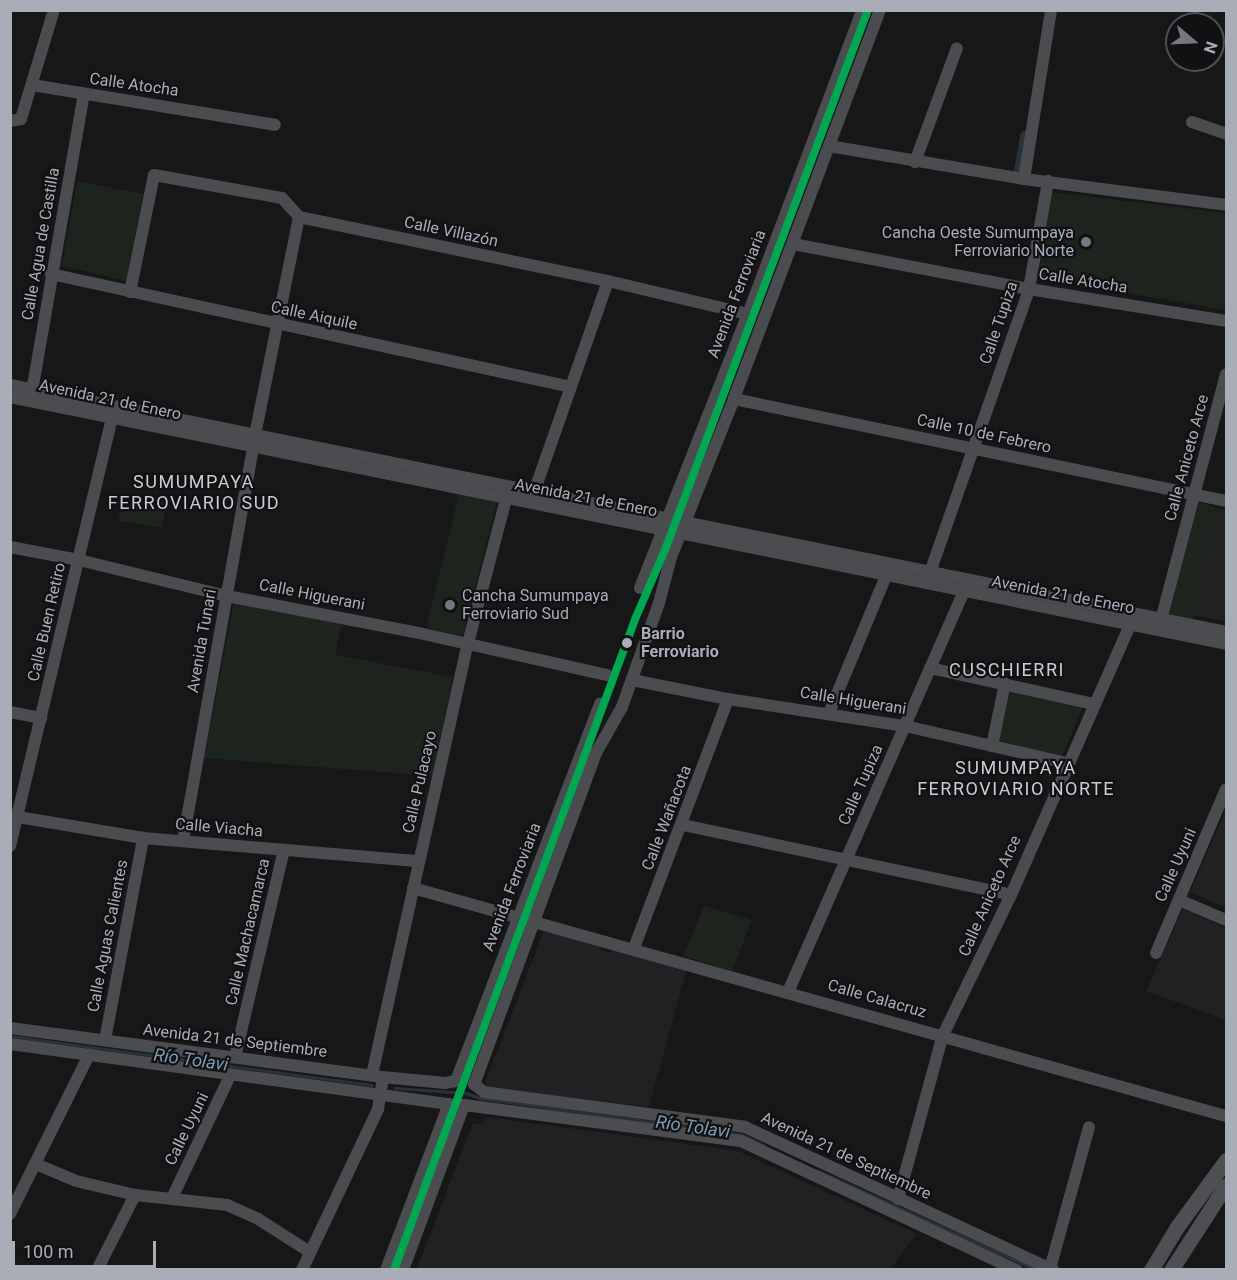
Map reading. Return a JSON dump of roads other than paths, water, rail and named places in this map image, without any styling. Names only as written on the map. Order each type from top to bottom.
[{"type":"main road","points":[[1151,1269],[1177,1227],[1227,1160]]},
{"type":"main road","points":[[1171,1269],[1226,1186]]},
{"type":"street","points":[[10,122],[21,119],[54,10]]},
{"type":"street","name":"Avenida Ferroviaria","points":[[640,588],[667,525],[748,314],[861,10]]},
{"type":"street","name":"Avenida Ferroviaria","points":[[474,1084],[596,753],[622,707],[671,557],[793,244],[879,10]]},
{"type":"street","points":[[1024,179],[1051,10]]},
{"type":"street","points":[[915,162],[957,48]]},
{"type":"street","name":"Calle Atocha","points":[[32,85],[275,125]]},
{"type":"street","name":"Calle Agua de Castilla","points":[[31,395],[84,94]]},
{"type":"street","points":[[1192,122],[1227,134]]},
{"type":"street","points":[[829,146],[1024,179],[1227,205]]},
{"type":"street","points":[[130,292],[154,175],[282,198],[299,217]]},
{"type":"street","name":"Calle Tupiza","points":[[928,578],[1029,289],[1048,181]]},
{"type":"street","name":"Calle Villazón","points":[[299,217],[608,281],[748,314]]},
{"type":"street","name":"Avenida Tunari","points":[[183,841],[254,441],[299,217]]},
{"type":"street","name":"Calle Atocha","points":[[793,244],[1029,289],[1227,321]]},
{"type":"street","name":"Calle Aiquile","points":[[51,274],[571,387]]},
{"type":"street","points":[[532,497],[608,281]]},
{"type":"street","name":"Calle Aniceto Arce","points":[[1161,620],[1227,374]]},
{"type":"street","name":"Avenida 21 de Enero","points":[[10,385],[31,395],[1132,620],[1227,644]]},
{"type":"street","name":"Avenida 21 de Enero","points":[[10,397],[31,395]]},
{"type":"street","name":"Calle 10 de Febrero","points":[[734,399],[1227,501]]},
{"type":"street","name":"Calle Buen Retiro","points":[[10,846],[114,411]]},
{"type":"street","name":"Calle Pulacayo","points":[[302,1269],[378,1109],[382,1096],[378,1076],[413,888],[468,643],[507,493]]},
{"type":"street","name":"Avenida 21 de Enero","points":[[684,528],[886,576],[928,578],[964,592],[1132,620],[1161,620],[1227,632]]},
{"type":"street","name":"Calle Higuerani","points":[[10,548],[79,560],[227,596],[468,643],[608,675]]},
{"type":"street","points":[[829,713],[886,576]]},
{"type":"street","name":"Calle Tupiza","points":[[788,992],[964,592]]},
{"type":"street","name":"Calle Aniceto Arce","points":[[898,1199],[944,1035],[1011,895],[1067,763],[1132,620]]},
{"type":"street","points":[[930,668],[1094,704]]},
{"type":"street","name":"Calle Higuerani","points":[[632,680],[728,699],[905,726],[1067,763]]},
{"type":"street","points":[[992,746],[1005,683]]},
{"type":"street","name":"Calle Wañacota","points":[[634,948],[683,825],[728,699]]},
{"type":"street","name":"Avenida Ferroviaria","points":[[456,1081],[600,704]]},
{"type":"street","points":[[10,712],[41,718]]},
{"type":"street","name":"Calle Uyuni","points":[[1156,953],[1227,789]]},
{"type":"street","name":"Calle Viacha","points":[[18,818],[143,838],[419,861]]},
{"type":"street","points":[[683,825],[1011,895]]},
{"type":"street","name":"Calle Aguas Calientes","points":[[105,1041],[143,838]]},
{"type":"street","name":"Calle Machacamarca","points":[[235,1057],[284,850]]},
{"type":"street","points":[[413,888],[519,917]]},
{"type":"street","points":[[1179,900],[1227,920]]},
{"type":"street","name":"Calle Calacruz","points":[[519,917],[1227,1116]]},
{"type":"street","name":"Avenida 21 de Septiembre","points":[[10,1028],[378,1076],[445,1083],[456,1081]]},
{"type":"street","name":"Avenida 21 de Septiembre","points":[[10,1044],[448,1104],[386,1269]]},
{"type":"street","points":[[10,1214],[89,1055]]},
{"type":"street","name":"Calle Uyuni","points":[[172,1198],[231,1074]]},
{"type":"street","name":"Avenida 21 de Septiembre","points":[[474,1084],[484,1092],[745,1127],[1052,1269]]},
{"type":"street","name":"Avenida 21 de Septiembre","points":[[403,1269],[464,1105],[741,1141],[1017,1269]]},
{"type":"street","points":[[1052,1269],[1089,1127]]},
{"type":"street","points":[[36,1164],[76,1181],[135,1195],[227,1205],[258,1219],[310,1252]]},
{"type":"street","points":[[1213,1177],[1226,1186]]},
{"type":"street","points":[[97,1269],[135,1195]]},
{"type":"waterway","points":[[1019,171],[1025,136]]},
{"type":"waterway","name":"Río Tolavi","points":[[10,1036],[372,1085]]},
{"type":"waterway","name":"Río Tolavi","points":[[395,1088],[466,1093],[479,1098],[740,1134],[764,1145]]},
{"type":"waterway","name":"Río Tolavi","points":[[819,1171],[1036,1270]]},
{"type":"place","name":"Cancha Oeste Sumumpaya Ferroviario Norte","points":[[1086,242]]},
{"type":"place","name":"Cancha Sumumpaya Ferroviario Sud","points":[[450,605]]},
{"type":"place","name":"Barrio Ferroviario","points":[[627,643]]},
{"type":"district","name":"SUMUMPAYA FERROVIARIO SUD","points":[[194,493]]},
{"type":"district","name":"CUSCHIERRI","points":[[1007,670]]},
{"type":"district","name":"SUMUMPAYA FERROVIARIO NORTE","points":[[1016,779]]}]
